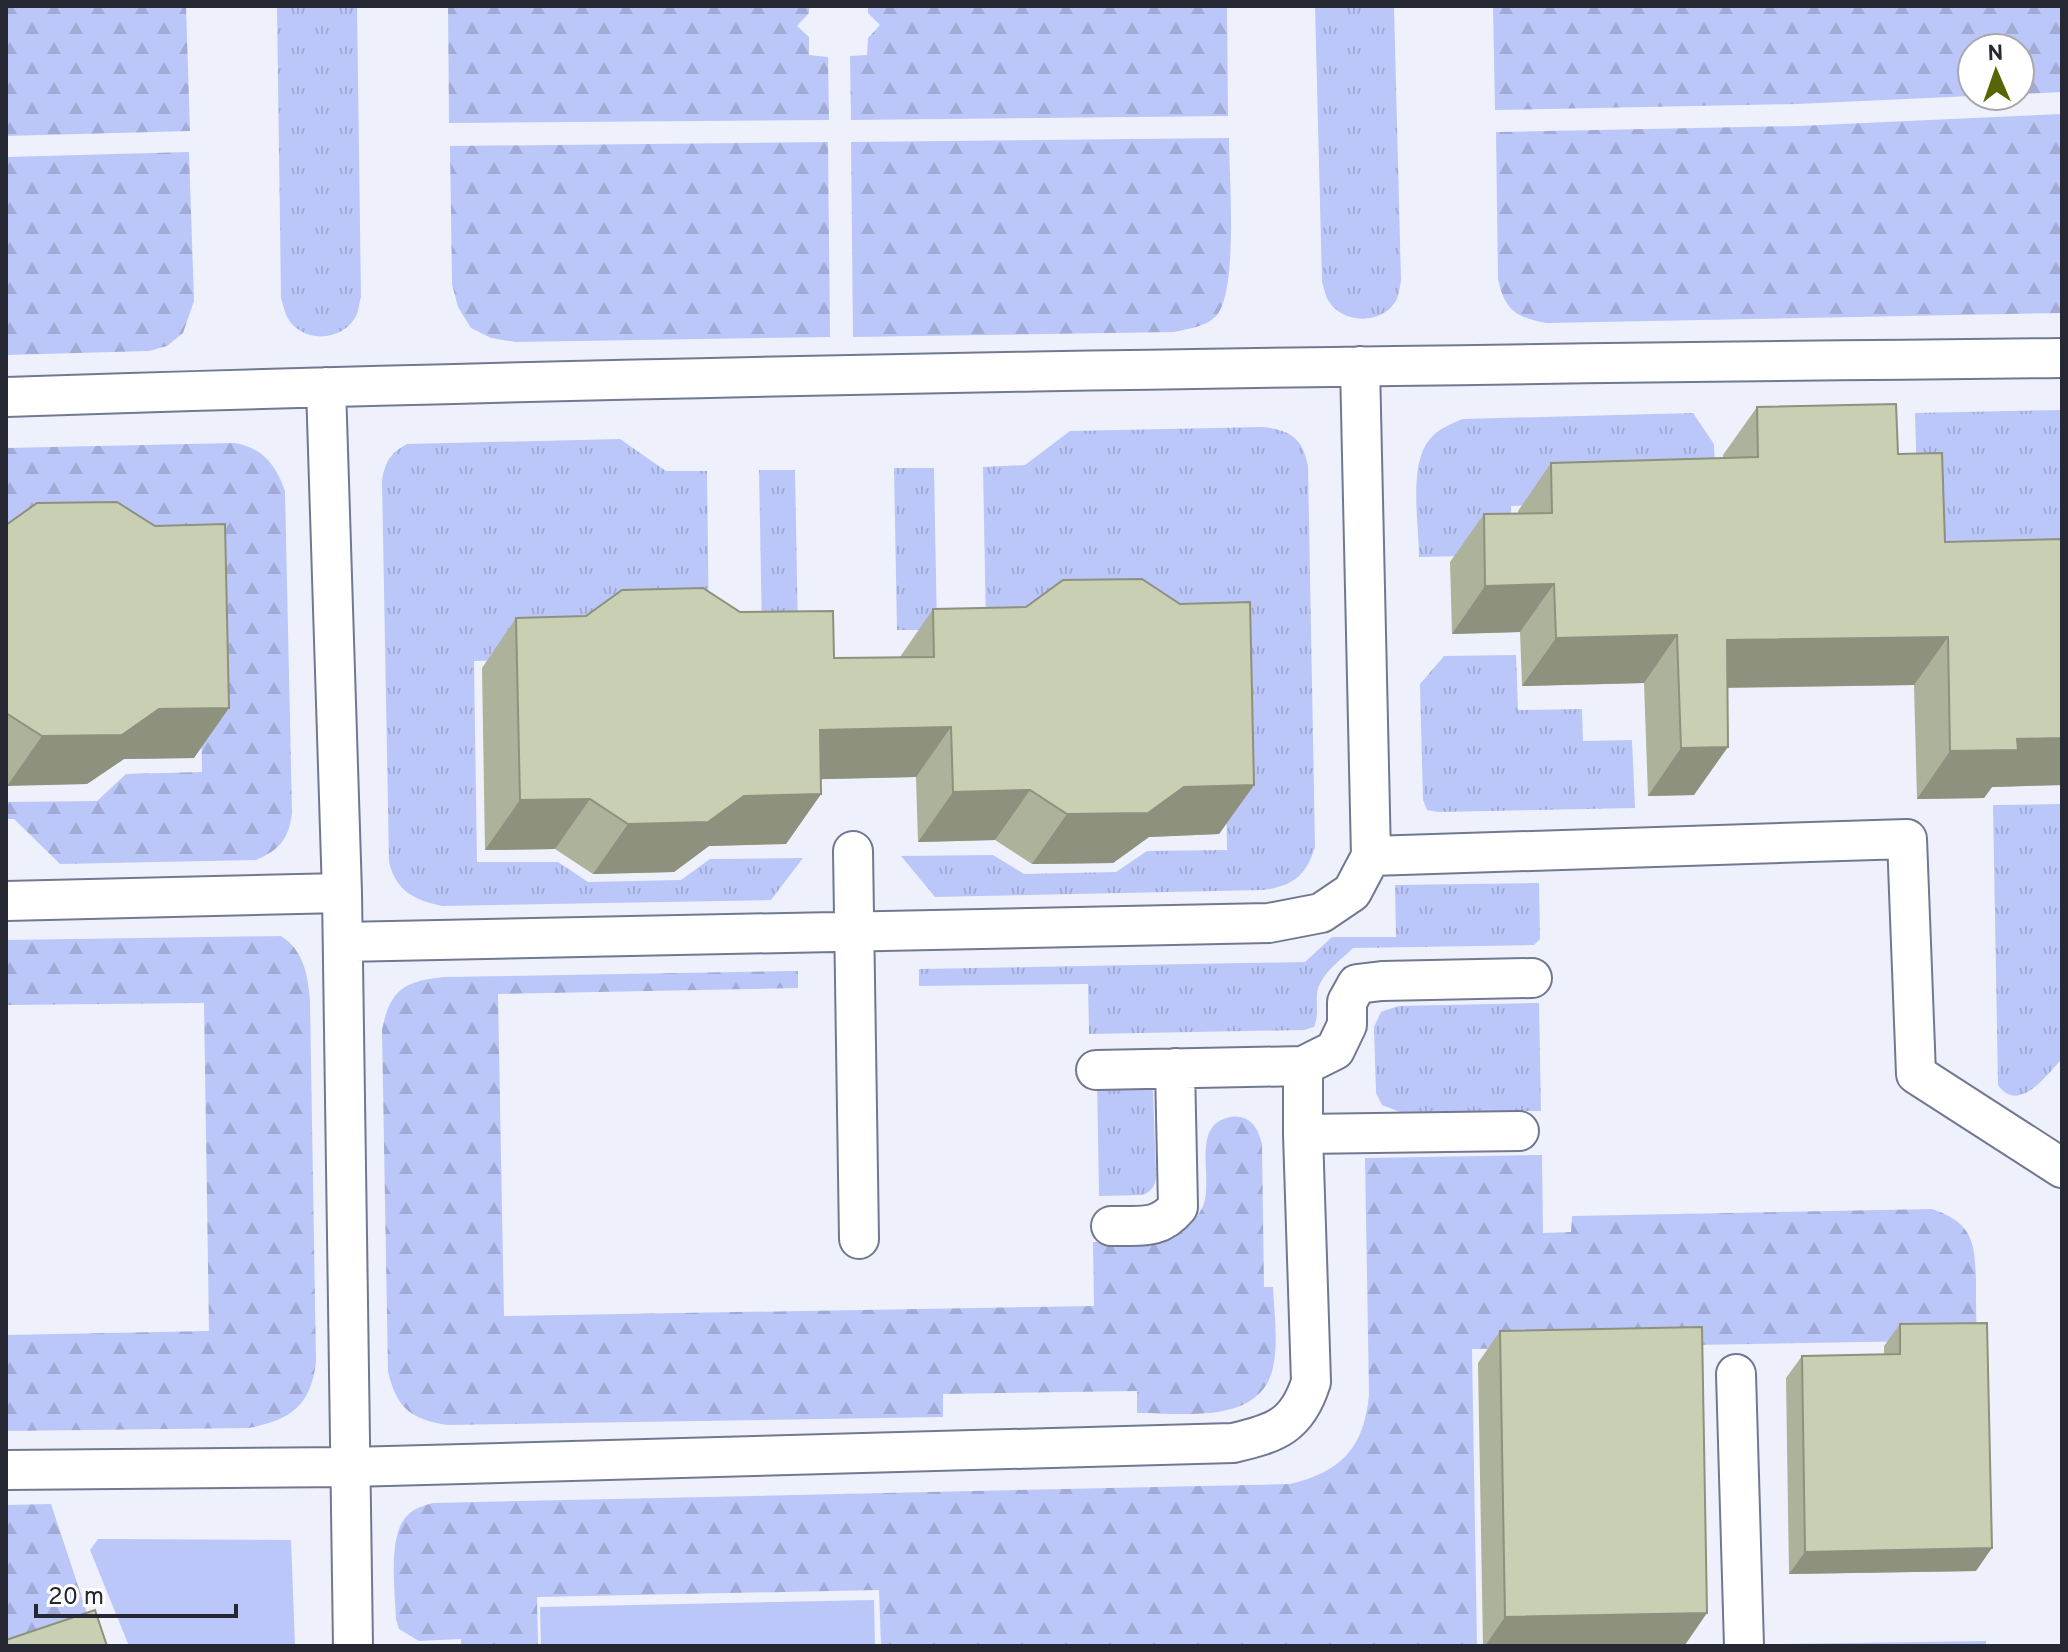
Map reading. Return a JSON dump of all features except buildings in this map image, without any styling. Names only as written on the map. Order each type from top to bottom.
[{"type":"lane","points":[[6,397],[326,387],[1360,366],[2062,358]]},
{"type":"lane","points":[[343,942],[1269,923],[1321,913],[1352,892],[1371,856],[1360,366]]},
{"type":"lane","points":[[326,387],[342,893],[353,1646]]},
{"type":"lane","points":[[1371,856],[1907,839],[1916,1074],[2062,1168]]},
{"type":"lane","points":[[853,851],[859,1239]]},
{"type":"lane","points":[[6,901],[342,893]]},
{"type":"lane","points":[[1096,1070],[1303,1066],[1335,1050],[1347,1025],[1347,1002],[1357,984],[1532,978]]},
{"type":"lane","points":[[6,1470],[350,1467],[1233,1443],[1264,1435],[1289,1422],[1304,1403],[1311,1382],[1303,1066]]},
{"type":"lane","points":[[1111,1226],[1154,1225],[1167,1221],[1178,1207],[1175,1068]]},
{"type":"lane","points":[[1303,1134],[1519,1131]]},
{"type":"lane","points":[[1736,1374],[1744,1646]]},
{"type":"green space","points":[[6,6],[186,6],[190,131],[6,136]]},
{"type":"green space","points":[[277,6],[357,6],[361,297],[357,314],[350,325],[332,335],[311,335],[293,326],[281,298]]},
{"type":"green space","points":[[448,6],[809,6],[809,13],[797,26],[809,37],[809,55],[828,57],[829,120],[449,123]]},
{"type":"green space","points":[[868,6],[1227,6],[1228,116],[851,120],[850,56],[867,55],[868,38],[880,25],[868,13]]},
{"type":"green space","points":[[1315,6],[1394,6],[1401,280],[1397,299],[1391,308],[1383,314],[1363,319],[1353,318],[1334,308],[1322,282]]},
{"type":"green space","points":[[1493,6],[2062,6],[2062,92],[2036,93],[2036,32],[1956,32],[1956,97],[1797,104],[1495,110]]},
{"type":"green space","points":[[2062,114],[2062,313],[1546,323],[1519,315],[1508,305],[1501,290],[1498,279],[1496,132],[1798,126]]},
{"type":"green space","points":[[1229,138],[1231,233],[1227,285],[1222,305],[1215,317],[1206,323],[1174,332],[853,337],[851,142]]},
{"type":"green space","points":[[828,142],[830,337],[515,342],[491,338],[471,328],[458,307],[452,284],[450,146]]},
{"type":"green space","points":[[189,152],[194,301],[183,333],[167,346],[149,351],[6,355],[6,157]]},
{"type":"green space","points":[[2062,410],[2062,581],[1920,585],[1915,413]]},
{"type":"green space","points":[[1693,413],[1714,444],[1716,500],[1511,506],[1512,555],[1419,557],[1416,495],[1419,463],[1430,439],[1445,427],[1462,419]]},
{"type":"green space","points":[[1263,427],[1281,430],[1294,437],[1303,449],[1308,466],[1315,847],[1303,872],[1283,886],[1263,890],[935,897],[901,856],[993,855],[1024,874],[1116,872],[1147,851],[1227,850],[1224,648],[986,628],[983,467],[1025,465],[1070,431]]},
{"type":"green space","points":[[620,439],[666,471],[707,471],[709,633],[550,659],[474,661],[477,862],[558,862],[588,882],[681,880],[710,859],[803,858],[771,900],[442,906],[423,901],[401,887],[389,862],[382,481],[387,463],[396,451],[407,444]]},
{"type":"green space","points":[[235,443],[253,449],[267,459],[285,491],[292,813],[288,829],[277,847],[256,860],[60,864],[14,819],[6,819],[6,802],[97,801],[126,774],[202,772],[198,564],[6,539],[6,448]]},
{"type":"green space","points":[[894,468],[934,468],[937,630],[897,630]]},
{"type":"green space","points":[[759,470],[795,470],[798,633],[762,633]]},
{"type":"green space","points":[[1516,655],[1518,710],[1582,709],[1583,741],[1632,740],[1635,808],[1427,810],[1423,800],[1420,684],[1444,656]]},
{"type":"green space","points":[[2062,804],[2062,1059],[2041,1082],[2024,1094],[2015,1096],[1998,1085],[1993,805]]},
{"type":"green space","points":[[1539,883],[1540,939],[1534,945],[1353,948],[1322,981],[1317,994],[1314,1027],[1304,1030],[1089,1034],[1088,984],[919,986],[919,969],[1305,962],[1332,937],[1396,937],[1395,885]]},
{"type":"green space","points":[[281,936],[300,956],[310,1001],[316,1362],[309,1390],[287,1415],[249,1428],[6,1431],[6,1335],[209,1331],[204,1003],[6,1005],[6,940]]},
{"type":"green space","points":[[798,971],[798,988],[498,994],[504,1316],[1094,1306],[1093,1242],[1162,1241],[1182,1231],[1203,1206],[1206,1195],[1206,1143],[1210,1132],[1216,1123],[1239,1117],[1255,1126],[1262,1144],[1264,1287],[1273,1287],[1275,1315],[1274,1362],[1267,1383],[1256,1397],[1220,1412],[1199,1414],[1137,1413],[1137,1391],[943,1394],[943,1417],[447,1425],[423,1419],[407,1410],[396,1395],[388,1372],[382,1030],[395,996],[419,981],[444,977]]},
{"type":"green space","points":[[1539,1003],[1541,1111],[1400,1112],[1382,1105],[1376,1093],[1374,1027],[1381,1012],[1398,1006]]},
{"type":"green space","points":[[1097,1079],[1148,1080],[1153,1091],[1156,1179],[1149,1192],[1143,1195],[1099,1196]]},
{"type":"green space","points":[[1542,1155],[1543,1233],[1571,1232],[1572,1216],[1932,1209],[1956,1221],[1969,1236],[1976,1268],[1977,1340],[1472,1349],[1477,1646],[881,1646],[879,1590],[537,1597],[538,1646],[461,1646],[461,1639],[419,1641],[399,1629],[394,1581],[396,1539],[408,1515],[433,1503],[1290,1484],[1308,1479],[1336,1465],[1347,1455],[1362,1430],[1366,1414],[1369,1395],[1365,1158]]},
{"type":"green space","points":[[51,1504],[98,1646],[6,1646],[6,1505]]},
{"type":"green space","points":[[98,1539],[291,1540],[295,1646],[129,1646],[90,1550]]},
{"type":"green space","points":[[874,1600],[875,1646],[541,1646],[540,1607]]},
{"type":"green space","points":[[1986,1641],[1986,1646],[1783,1646],[1783,1644]]}]
